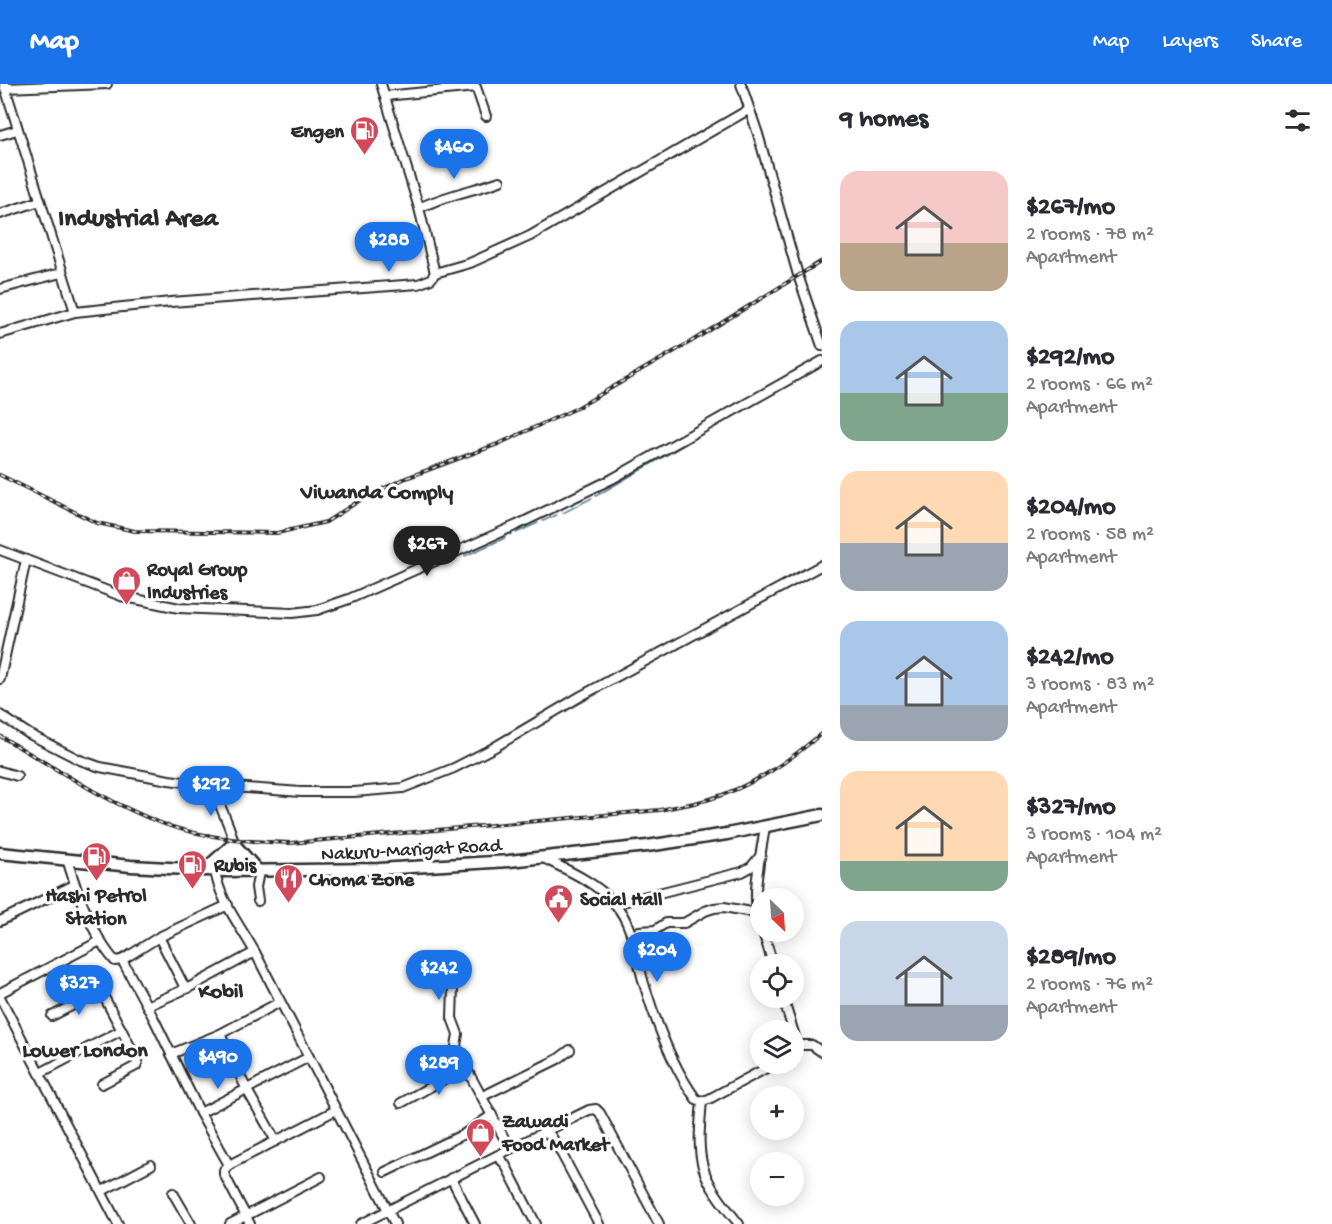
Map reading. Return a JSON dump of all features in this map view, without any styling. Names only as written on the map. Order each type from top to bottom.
[{"type":"main road","name":"Nakuru-Marigat Road","points":[[0,853],[131,866],[259,872],[380,869],[541,857],[647,846],[822,815]]},
{"type":"main road","points":[[215,870],[234,844],[259,872]]},
{"type":"street","points":[[75,312],[61,273],[5,86],[107,84]]},
{"type":"street","points":[[381,84],[419,208],[435,273]]},
{"type":"street","points":[[741,84],[748,111],[758,134],[798,275],[822,346]]},
{"type":"street","points":[[385,96],[476,87],[486,116]]},
{"type":"street","points":[[0,334],[75,312],[171,302],[418,284],[431,279],[435,273],[470,264],[530,236],[748,111]]},
{"type":"street","points":[[0,135],[17,130]]},
{"type":"street","points":[[419,208],[454,193],[500,182]]},
{"type":"street","points":[[0,214],[40,201]]},
{"type":"street","points":[[0,289],[61,273]]},
{"type":"street","points":[[0,550],[120,596],[179,608],[292,613],[317,610],[517,525],[612,479],[822,361]]},
{"type":"street","points":[[0,679],[26,560]]},
{"type":"street","points":[[0,715],[28,734],[80,760],[100,767],[169,780],[301,792],[328,793],[395,789],[418,783],[454,768],[493,748],[581,696],[822,565]]},
{"type":"street","points":[[0,771],[17,776]]},
{"type":"street","points":[[211,785],[234,844],[238,871]]},
{"type":"street","points":[[756,888],[765,826]]},
{"type":"street","points":[[234,844],[215,870],[216,878],[395,1224]]},
{"type":"street","points":[[615,904],[742,872],[751,867],[761,855]]},
{"type":"street","points":[[541,857],[590,883],[615,904],[625,917],[646,991],[677,1066],[696,1099],[702,1101],[709,1099],[755,1074]]},
{"type":"street","points":[[67,859],[74,885],[100,941],[115,961],[122,960],[159,937],[228,905]]},
{"type":"street","points":[[258,901],[256,896],[259,872]]},
{"type":"street","points":[[0,921],[74,885]]},
{"type":"street","points":[[632,937],[644,929],[652,931],[666,923],[684,923],[714,908],[724,907],[750,912]]},
{"type":"street","points":[[159,937],[185,988]]},
{"type":"street","points":[[100,941],[0,995],[118,1224]]},
{"type":"street","points":[[147,1006],[255,952]]},
{"type":"street","points":[[122,960],[229,1165]]},
{"type":"street","points":[[451,966],[452,1018],[459,1038],[456,1046],[510,1149]]},
{"type":"street","points":[[52,1016],[98,994],[104,995],[138,1063],[102,1084]]},
{"type":"street","points":[[171,1054],[220,1034],[280,1002]]},
{"type":"street","points":[[40,1073],[122,1030]]},
{"type":"street","points":[[220,1034],[247,1090],[276,1140]]},
{"type":"street","points":[[804,1046],[812,1045],[822,1052]]},
{"type":"street","points":[[822,1047],[822,1052]]},
{"type":"street","points":[[483,1096],[558,1059],[570,1050]]},
{"type":"street","points":[[200,1113],[309,1057]]},
{"type":"street","points":[[401,1103],[466,1067]]},
{"type":"street","points":[[702,1101],[700,1155],[703,1170],[715,1195],[739,1224]]},
{"type":"street","points":[[361,1224],[544,1132],[596,1109],[659,1224]]},
{"type":"street","points":[[250,1224],[224,1170],[229,1165],[336,1110]]},
{"type":"street","points":[[385,1172],[464,1134],[492,1116]]},
{"type":"street","points":[[544,1132],[551,1136],[558,1147],[598,1224]]},
{"type":"street","points":[[497,1156],[505,1164],[536,1224]]},
{"type":"street","points":[[102,1191],[151,1165]]},
{"type":"street","points":[[230,1224],[321,1178]]},
{"type":"street","points":[[451,1178],[475,1224]]},
{"type":"street","points":[[173,1193],[190,1224]]},
{"type":"waterway","points":[[505,252],[520,245]]},
{"type":"waterway","points":[[437,277],[468,269],[495,256]]},
{"type":"waterway","points":[[289,298],[304,296]]},
{"type":"waterway","points":[[227,302],[277,299]]},
{"type":"waterway","points":[[0,338],[13,334]]},
{"type":"waterway","points":[[596,496],[689,442]]},
{"type":"waterway","points":[[563,513],[592,498]]},
{"type":"waterway","points":[[543,521],[557,515]]},
{"type":"waterway","points":[[516,533],[538,523]]},
{"type":"waterway","points":[[465,556],[505,538]]},
{"type":"waterway","points":[[623,678],[643,666]]},
{"type":"waterway","points":[[601,691],[617,681]]},
{"type":"waterway","points":[[571,708],[597,694]]},
{"type":"waterway","points":[[559,714],[566,710]]},
{"type":"waterway","points":[[549,719],[554,717]]},
{"type":"waterway","points":[[529,731],[546,722]]},
{"type":"waterway","points":[[437,780],[455,771]]},
{"type":"railway","points":[[0,475],[97,523],[135,531],[277,533],[326,522],[365,497],[406,478],[498,444],[577,408],[822,261]]},
{"type":"railway","points":[[0,736],[99,794],[161,823],[225,838],[291,843],[660,810],[692,804],[726,794],[755,780],[796,754],[822,733]]},
{"type":"place","name":"Engen","points":[[365,156]]},
{"type":"place","name":"Royal Group Industries","points":[[126,606]]},
{"type":"place","name":"Hashi Petrol Station","points":[[96,882]]},
{"type":"place","name":"Rubis","points":[[193,890]]},
{"type":"place","name":"Choma Zone","points":[[288,904]]},
{"type":"place","name":"Social Hall","points":[[559,924]]},
{"type":"place","name":"Zawadi Food Market","points":[[481,1158]]},
{"type":"district","name":"Industrial Area","points":[[138,216]]},
{"type":"district","name":"Viwanda Comply","points":[[377,490]]},
{"type":"district","name":"Kobil","points":[[221,989]]},
{"type":"district","name":"Lower London","points":[[85,1048]]}]
